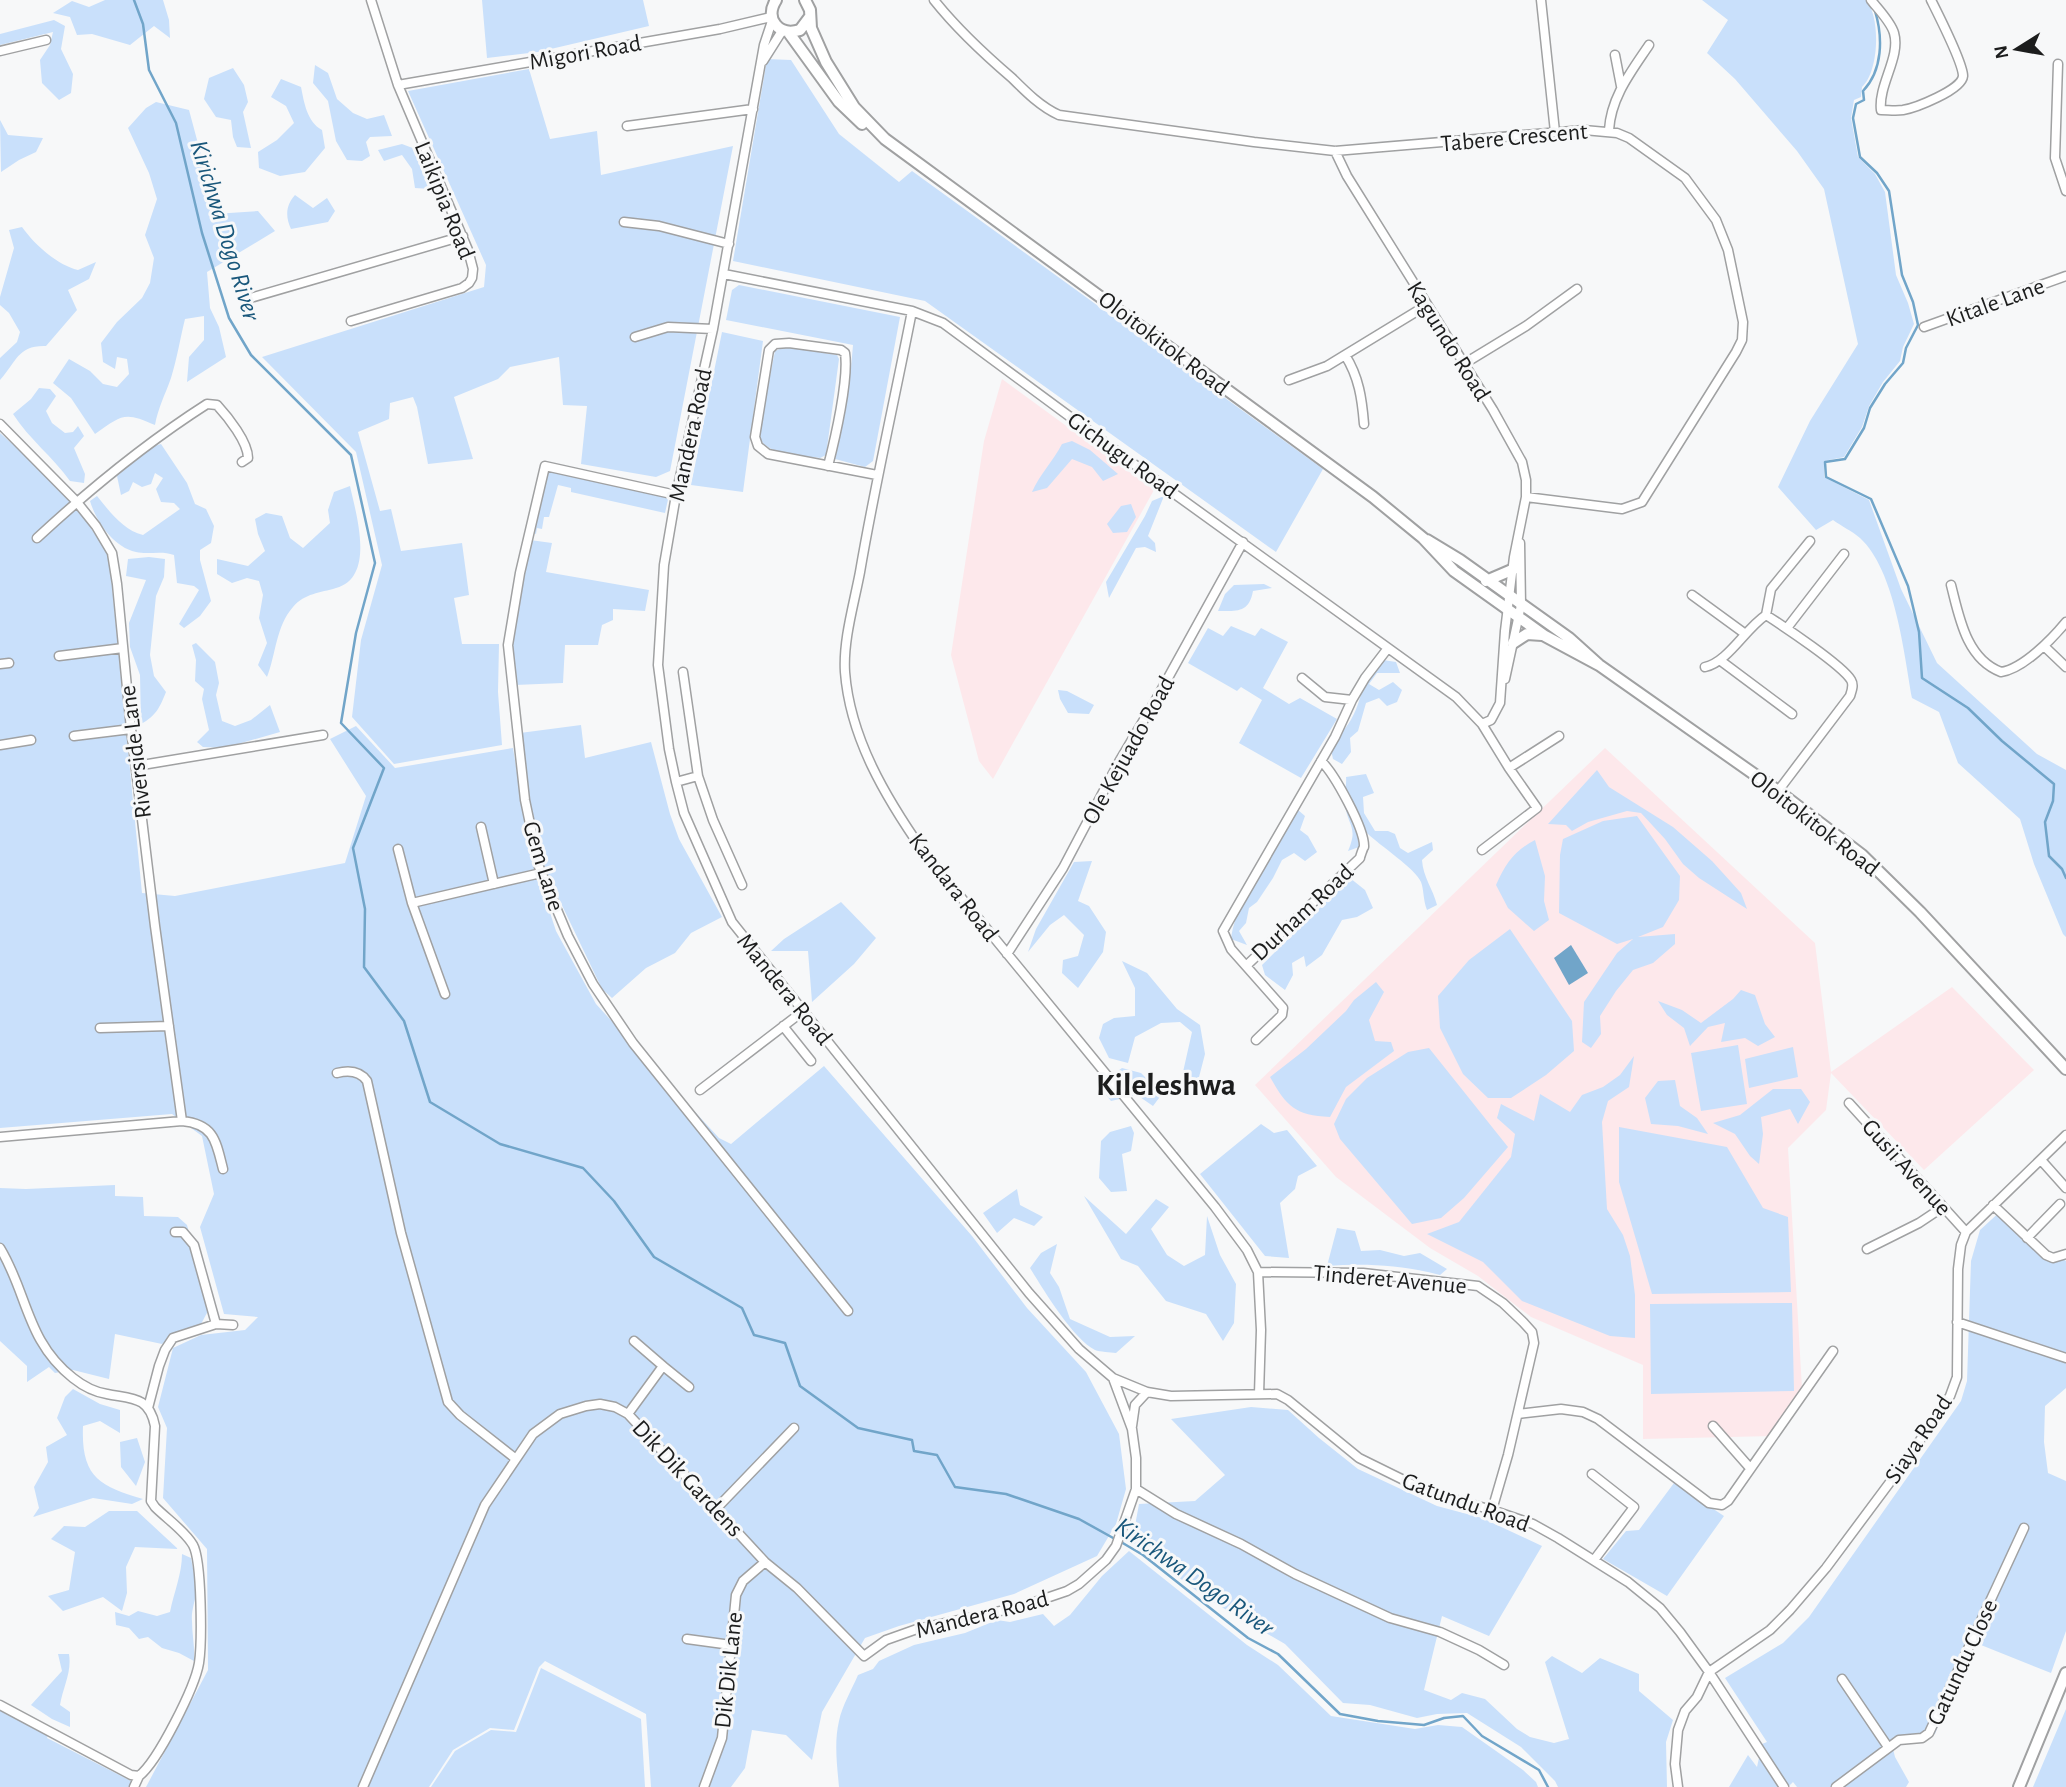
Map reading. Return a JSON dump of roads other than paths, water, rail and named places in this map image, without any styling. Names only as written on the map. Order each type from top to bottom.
[{"type":"main road","points":[[775,0],[772,19],[849,113],[885,139]]},
{"type":"main road","points":[[785,32],[800,30],[808,9]]},
{"type":"main road","points":[[808,9],[810,28],[843,91],[854,107],[885,139]]},
{"type":"main road","name":"Oloitokitok Road","points":[[885,139],[1328,463],[1423,538],[1454,571],[1545,636],[1599,664]]},
{"type":"main road","name":"Oloitokitok Road","points":[[1423,538],[1440,546],[1569,638],[1599,664],[1862,855],[1920,912],[2066,1069]]},
{"type":"main road","points":[[1486,581],[1514,569]]},
{"type":"main road","points":[[1513,643],[1527,634],[1545,636]]},
{"type":"main road","points":[[2019,1787],[2066,1673]]},
{"type":"street","name":"Laikipia Road","points":[[351,321],[462,288],[469,283],[473,269],[463,236],[398,85],[371,0]]},
{"type":"street","points":[[808,9],[818,0]]},
{"type":"street","name":"Tabere Crescent","points":[[934,0],[950,20],[996,65],[1048,110],[1059,115],[1335,151],[1555,132],[1609,130],[1629,138],[1685,178],[1716,220],[1728,250],[1741,307],[1744,330],[1742,340],[1642,502],[1622,509],[1526,497]]},
{"type":"street","points":[[1541,0],[1555,132]]},
{"type":"street","points":[[1871,0],[1894,33],[1894,57],[1880,97],[1881,110],[1903,110],[1947,93],[1960,83],[1963,76],[1931,0]]},
{"type":"street","name":"Migori Road","points":[[398,85],[772,19]]},
{"type":"street","name":"Mandera Road","points":[[772,19],[764,45],[713,328],[676,495],[664,565],[658,665],[676,782],[684,813],[732,922],[1023,1284],[1079,1349],[1113,1378],[1132,1429],[1136,1458],[1136,1489],[1116,1546],[1106,1560],[1079,1584],[1067,1591],[1023,1606],[917,1629],[886,1640],[863,1656]]},
{"type":"street","name":"Mandera Road","points":[[761,62],[785,32]]},
{"type":"street","points":[[0,51],[46,40]]},
{"type":"street","points":[[1609,130],[1610,115],[1622,86],[1649,46]]},
{"type":"street","points":[[1615,55],[1622,86]]},
{"type":"street","points":[[2058,64],[2055,158],[2066,191]]},
{"type":"street","points":[[627,126],[753,109]]},
{"type":"street","name":"Kagundo Road","points":[[1335,151],[1347,176],[1462,365],[1493,410],[1522,462],[1526,497],[1514,557],[1502,688]]},
{"type":"street","points":[[624,222],[659,226],[729,244]]},
{"type":"street","points":[[247,299],[463,236]]},
{"type":"street","name":"Gichugu Road","points":[[723,274],[912,310],[936,319],[1456,696],[1482,724],[1537,808],[1482,850]]},
{"type":"street","name":"Kitale Lane","points":[[1924,327],[2066,276]]},
{"type":"street","points":[[1462,365],[1526,326],[1577,289]]},
{"type":"street","points":[[1289,380],[1327,366],[1427,305]]},
{"type":"street","name":"Kandara Road","points":[[912,310],[877,475],[847,645],[845,670],[851,706],[872,765],[890,802],[943,878],[1216,1207],[1247,1250],[1258,1272],[1261,1330],[1259,1394]]},
{"type":"street","points":[[635,337],[668,327],[713,328]]},
{"type":"street","points":[[828,466],[840,404],[845,353],[808,345],[775,344],[769,350],[755,442],[768,454],[828,466],[877,475]]},
{"type":"street","points":[[1345,355],[1359,383],[1364,424]]},
{"type":"street","points":[[37,538],[76,501],[176,424],[207,404],[217,405],[235,426],[249,453],[248,458],[242,462]]},
{"type":"street","name":"Riverside Lane","points":[[0,424],[76,501],[96,526],[112,553],[131,729],[182,1121]]},
{"type":"street","name":"Gem Lane","points":[[676,495],[545,466],[522,564],[508,645],[525,800],[541,873],[568,936],[593,984],[633,1043],[848,1311]]},
{"type":"street","name":"Kagundo Road","points":[[1502,688],[1521,605],[1519,541]]},
{"type":"street","points":[[1705,667],[1721,661],[1744,633],[1766,615],[1771,589],[1810,541]]},
{"type":"street","name":"Ole Kejuado Road","points":[[1007,954],[1063,868],[1119,760],[1158,696],[1243,542]]},
{"type":"street","points":[[1787,628],[1844,554]]},
{"type":"street","points":[[1951,584],[1962,627],[1972,647],[1993,669],[2001,672],[2014,669],[2044,646],[2066,622]]},
{"type":"street","points":[[1692,595],[1744,633]]},
{"type":"street","points":[[1766,615],[1840,669],[1853,685],[1850,696],[1778,792]]},
{"type":"street","points":[[2044,646],[2066,667]]},
{"type":"street","points":[[60,656],[122,648]]},
{"type":"street","name":"Durham Road","points":[[1321,761],[1330,769],[1340,786],[1364,847],[1360,858],[1247,965],[1231,949],[1223,931],[1321,761],[1352,700],[1388,648]]},
{"type":"street","points":[[1721,661],[1792,714]]},
{"type":"street","points":[[683,671],[698,776],[713,820],[742,885]]},
{"type":"street","points":[[1302,678],[1325,697],[1352,700]]},
{"type":"street","points":[[1482,724],[1496,714],[1502,688]]},
{"type":"street","points":[[74,736],[131,729]]},
{"type":"street","points":[[136,766],[323,735]]},
{"type":"street","points":[[1509,768],[1559,736]]},
{"type":"street","points":[[0,745],[31,740]]},
{"type":"street","points":[[676,782],[698,776]]},
{"type":"street","points":[[481,827],[494,884]]},
{"type":"street","points":[[398,849],[412,903],[445,995]]},
{"type":"street","points":[[412,903],[541,873]]},
{"type":"street","points":[[1247,965],[1280,1003],[1283,1012],[1256,1040]]},
{"type":"street","points":[[700,1090],[802,1012]]},
{"type":"street","points":[[100,1028],[169,1026]]},
{"type":"street","points":[[783,1026],[811,1060]]},
{"type":"street","points":[[337,1073],[362,1074],[367,1081],[401,1233],[448,1402],[460,1415],[516,1459]]},
{"type":"street","name":"Gusii Avenue","points":[[1849,1103],[1966,1231]]},
{"type":"street","points":[[0,1138],[182,1121],[196,1122],[206,1127],[214,1137],[223,1168]]},
{"type":"street","points":[[1966,1231],[2066,1135]]},
{"type":"street","points":[[2041,1160],[2066,1188]]},
{"type":"street","points":[[2027,1238],[2060,1204]]},
{"type":"street","points":[[1993,1205],[2046,1255],[2053,1258],[2066,1254]]},
{"type":"street","points":[[1867,1250],[1919,1223],[1943,1207]]},
{"type":"street","name":"Siaya Road","points":[[1709,1672],[1770,1630],[1790,1610],[1826,1568],[1908,1458],[1950,1396],[1957,1377],[1958,1269],[1966,1231]]},
{"type":"street","points":[[175,1232],[183,1232],[194,1245],[216,1324]]},
{"type":"street","points":[[0,1248],[34,1330],[46,1351],[74,1379],[92,1390],[128,1396],[148,1408],[155,1426],[151,1501],[193,1545],[197,1558],[200,1654],[195,1675],[167,1738],[134,1787]]},
{"type":"street","name":"Tinderet Avenue","points":[[1258,1272],[1363,1273],[1478,1286],[1503,1303],[1533,1336],[1534,1343],[1492,1510]]},
{"type":"street","points":[[1957,1322],[2066,1358]]},
{"type":"street","points":[[148,1408],[159,1366],[173,1338],[216,1324],[233,1325]]},
{"type":"street","points":[[634,1341],[689,1387]]},
{"type":"street","points":[[1518,1414],[1561,1409],[1583,1412],[1598,1419],[1714,1504],[1722,1505],[1728,1501],[1833,1351]]},
{"type":"street","points":[[628,1414],[663,1366]]},
{"type":"street","name":"Gatundu Road","points":[[1113,1378],[1147,1392],[1186,1396],[1277,1394],[1359,1458],[1399,1480],[1427,1492],[1533,1524],[1594,1560],[1628,1582],[1660,1608],[1709,1672],[1784,1787]]},
{"type":"street","points":[[1132,1429],[1135,1405],[1147,1392]]},
{"type":"street","name":"Dik Dik Gardens","points":[[362,1787],[485,1505],[533,1434],[560,1414],[586,1406],[600,1404],[615,1407],[628,1414],[765,1562],[797,1588],[863,1656]]},
{"type":"street","points":[[1713,1426],[1750,1468]]},
{"type":"street","points":[[715,1510],[794,1428]]},
{"type":"street","points":[[1592,1474],[1634,1507],[1627,1520],[1594,1560]]},
{"type":"street","points":[[1136,1489],[1176,1514],[1241,1544],[1295,1574],[1390,1618],[1440,1632],[1504,1665]]},
{"type":"street","name":"Gatundu Close","points":[[1836,1787],[1899,1740],[1922,1738],[1929,1733],[2024,1528]]},
{"type":"street","name":"Dik Dik Lane","points":[[704,1787],[722,1738],[736,1595],[743,1581],[765,1562]]},
{"type":"street","points":[[687,1639],[731,1645]]},
{"type":"street","points":[[1678,1787],[1675,1764],[1678,1730],[1685,1711],[1697,1697],[1709,1672]]},
{"type":"street","points":[[1842,1679],[1888,1747]]},
{"type":"street","points":[[0,1705],[131,1775],[139,1776]]},
{"type":"waterway","name":"Kirichwa Dogo River","points":[[134,0],[143,24],[149,70],[176,123],[202,233],[229,318],[251,355],[351,455],[375,563],[356,633],[341,723],[384,768],[353,848],[365,909],[364,967],[404,1021],[430,1102],[500,1144],[583,1168],[614,1201],[654,1257],[742,1308],[754,1335],[785,1343],[800,1386],[858,1428],[912,1440],[914,1451],[937,1455],[955,1487],[1006,1494],[1079,1519],[1115,1539]]},
{"type":"waterway","points":[[1875,11],[1880,42],[1878,63],[1870,83],[1863,91],[1864,100],[1856,104],[1853,118],[1860,157],[1877,173],[1889,191],[1902,275],[1913,302],[1918,325],[1906,348],[1903,363],[1870,408],[1864,428],[1845,459],[1825,462],[1826,477],[1871,499],[1908,586],[1919,632],[1922,678],[1968,708],[2002,741],[2054,784],[2053,801],[2045,822],[2049,856],[2062,869],[2066,878]]},
{"type":"waterway","name":"Kirichwa Dogo River","points":[[1121,1542],[1143,1555],[1248,1638],[1278,1654],[1340,1714],[1424,1725],[1444,1718],[1463,1716],[1482,1736],[1539,1770],[1548,1787]]},
{"type":"district","name":"Kileleshwa","points":[[1166,1084]]}]
